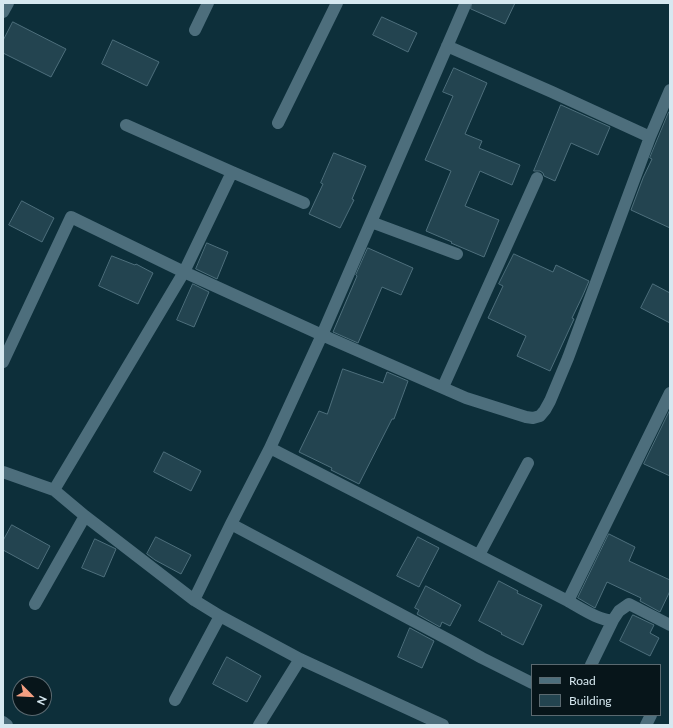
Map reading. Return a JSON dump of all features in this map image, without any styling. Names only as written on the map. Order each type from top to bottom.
[{"type":"street","points":[[3,12],[8,3]]},
{"type":"street","points":[[195,30],[208,3]]},
{"type":"street","points":[[278,123],[337,3]]},
{"type":"street","points":[[194,600],[270,448],[322,335],[465,5]]},
{"type":"street","points":[[447,46],[552,92],[650,138]]},
{"type":"street","points":[[3,362],[71,217],[184,272],[322,335],[466,398],[526,417],[533,418],[540,416],[545,410],[568,358],[650,138],[670,90]]},
{"type":"street","points":[[126,125],[304,203]]},
{"type":"street","points":[[54,490],[184,272],[232,172]]},
{"type":"street","points":[[443,387],[537,178]]},
{"type":"street","points":[[371,222],[457,254]]},
{"type":"street","points":[[568,601],[670,393]]},
{"type":"street","points":[[270,448],[602,619],[608,621],[613,620]]},
{"type":"street","points":[[479,555],[528,463]]},
{"type":"street","points":[[3,472],[54,490],[85,516],[194,600],[220,616],[300,659],[443,725]]},
{"type":"street","points":[[35,604],[85,516]]},
{"type":"street","points":[[231,524],[451,640],[482,658],[531,682]]},
{"type":"street","points":[[591,664],[613,620],[619,611],[629,604],[670,625]]},
{"type":"street","points":[[174,700],[220,616]]},
{"type":"street","points":[[259,725],[300,659]]},
{"type":"street","points":[[646,725],[650,716]]},
{"type":"street","points":[[3,722],[7,725]]},
{"type":"building","points":[[472,3],[515,3],[505,24],[471,9]]},
{"type":"building","points":[[382,17],[417,33],[408,52],[373,35]]},
{"type":"building","points":[[13,22],[66,49],[51,77],[3,53],[3,41]]},
{"type":"building","points":[[113,40],[159,62],[147,86],[102,64]]},
{"type":"building","points":[[454,68],[487,83],[465,134],[482,141],[479,148],[520,165],[512,185],[480,171],[465,206],[499,220],[484,257],[426,231],[451,171],[425,160],[453,96],[443,92]]},
{"type":"building","points":[[561,105],[610,127],[598,155],[571,143],[555,181],[544,176],[540,171],[534,171]]},
{"type":"building","points":[[670,112],[670,228],[631,210]]},
{"type":"building","points":[[334,153],[366,166],[352,199],[354,200],[340,228],[309,214],[323,184],[321,183]]},
{"type":"building","points":[[22,201],[54,218],[42,242],[9,225]]},
{"type":"building","points":[[207,243],[228,252],[217,279],[196,269]]},
{"type":"building","points":[[368,248],[413,268],[401,295],[382,287],[358,343],[333,332]]},
{"type":"building","points":[[514,254],[553,272],[556,265],[589,281],[572,318],[574,319],[550,371],[517,356],[526,336],[488,318],[503,286],[499,284]]},
{"type":"building","points":[[112,256],[135,265],[136,264],[153,273],[138,304],[99,286]]},
{"type":"building","points":[[193,284],[209,292],[194,327],[177,320]]},
{"type":"building","points":[[653,284],[670,293],[670,323],[641,308]]},
{"type":"building","points":[[343,369],[383,383],[387,372],[408,381],[394,419],[392,419],[359,484],[331,470],[332,468],[299,452],[319,411],[327,414]]},
{"type":"building","points":[[670,410],[670,476],[644,464]]},
{"type":"building","points":[[164,452],[201,471],[191,491],[154,472]]},
{"type":"building","points":[[12,525],[50,546],[38,569],[3,550],[3,541]]},
{"type":"building","points":[[609,534],[635,547],[629,561],[670,580],[670,591],[660,612],[640,601],[641,598],[607,582],[595,608],[578,598]]},
{"type":"building","points":[[156,537],[191,555],[181,574],[147,554]]},
{"type":"building","points":[[418,537],[439,548],[419,587],[397,576]]},
{"type":"building","points":[[95,539],[116,549],[104,577],[82,568]]},
{"type":"building","points":[[499,581],[518,591],[517,593],[542,605],[523,645],[479,621]]},
{"type":"building","points":[[426,586],[461,605],[450,626],[442,622],[440,627],[417,614],[419,610],[415,608]]},
{"type":"building","points":[[633,615],[654,625],[650,633],[659,638],[650,656],[620,641]]},
{"type":"building","points":[[410,628],[434,641],[422,668],[398,657]]},
{"type":"building","points":[[227,657],[261,676],[247,702],[213,684]]}]
